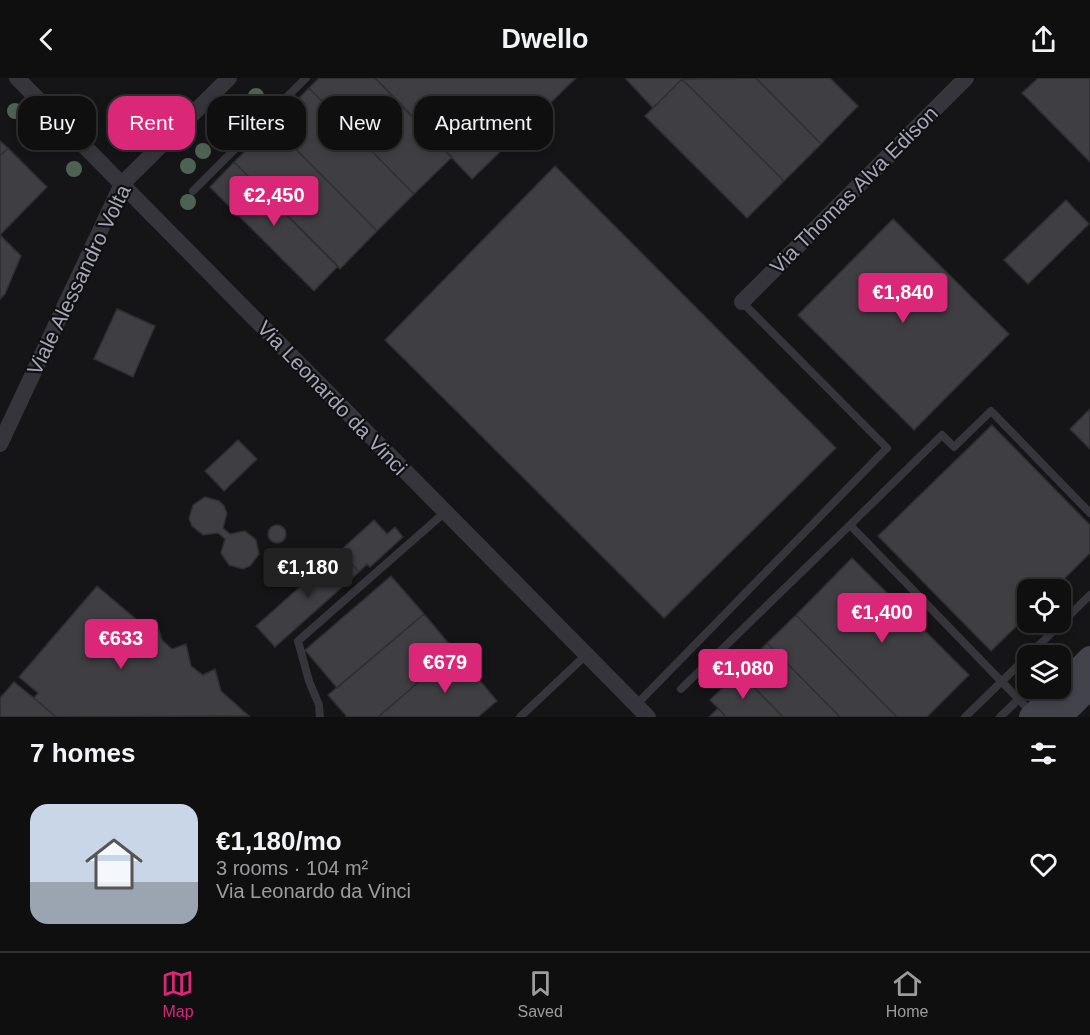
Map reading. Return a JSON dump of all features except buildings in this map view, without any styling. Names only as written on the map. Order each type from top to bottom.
[{"type":"main road","points":[[1071,677],[1090,658]]},
{"type":"main road","points":[[1060,717],[1090,687]]},
{"type":"main road","points":[[1028,710],[1044,699]]},
{"type":"street","name":"Via Leonardo da Vinci","points":[[17,78],[642,711]]},
{"type":"street","name":"Viale Alessandro Volta","points":[[0,444],[122,184],[229,78]]},
{"type":"street","name":"Via Thomas Alva Edison","points":[[742,302],[966,78]]},
{"type":"lane","points":[[194,191],[304,79]]},
{"type":"lane","points":[[642,711],[887,448],[742,302]]},
{"type":"lane","points":[[681,689],[942,435],[954,447],[991,411],[1090,513]]},
{"type":"lane","points":[[320,717],[319,705],[309,681],[298,641],[444,513]]},
{"type":"lane","points":[[850,525],[1028,710],[1000,717]]},
{"type":"lane","points":[[1039,645],[1090,595]]},
{"type":"lane","points":[[520,717],[586,655]]},
{"type":"lane","points":[[965,717],[1017,667]]}]
